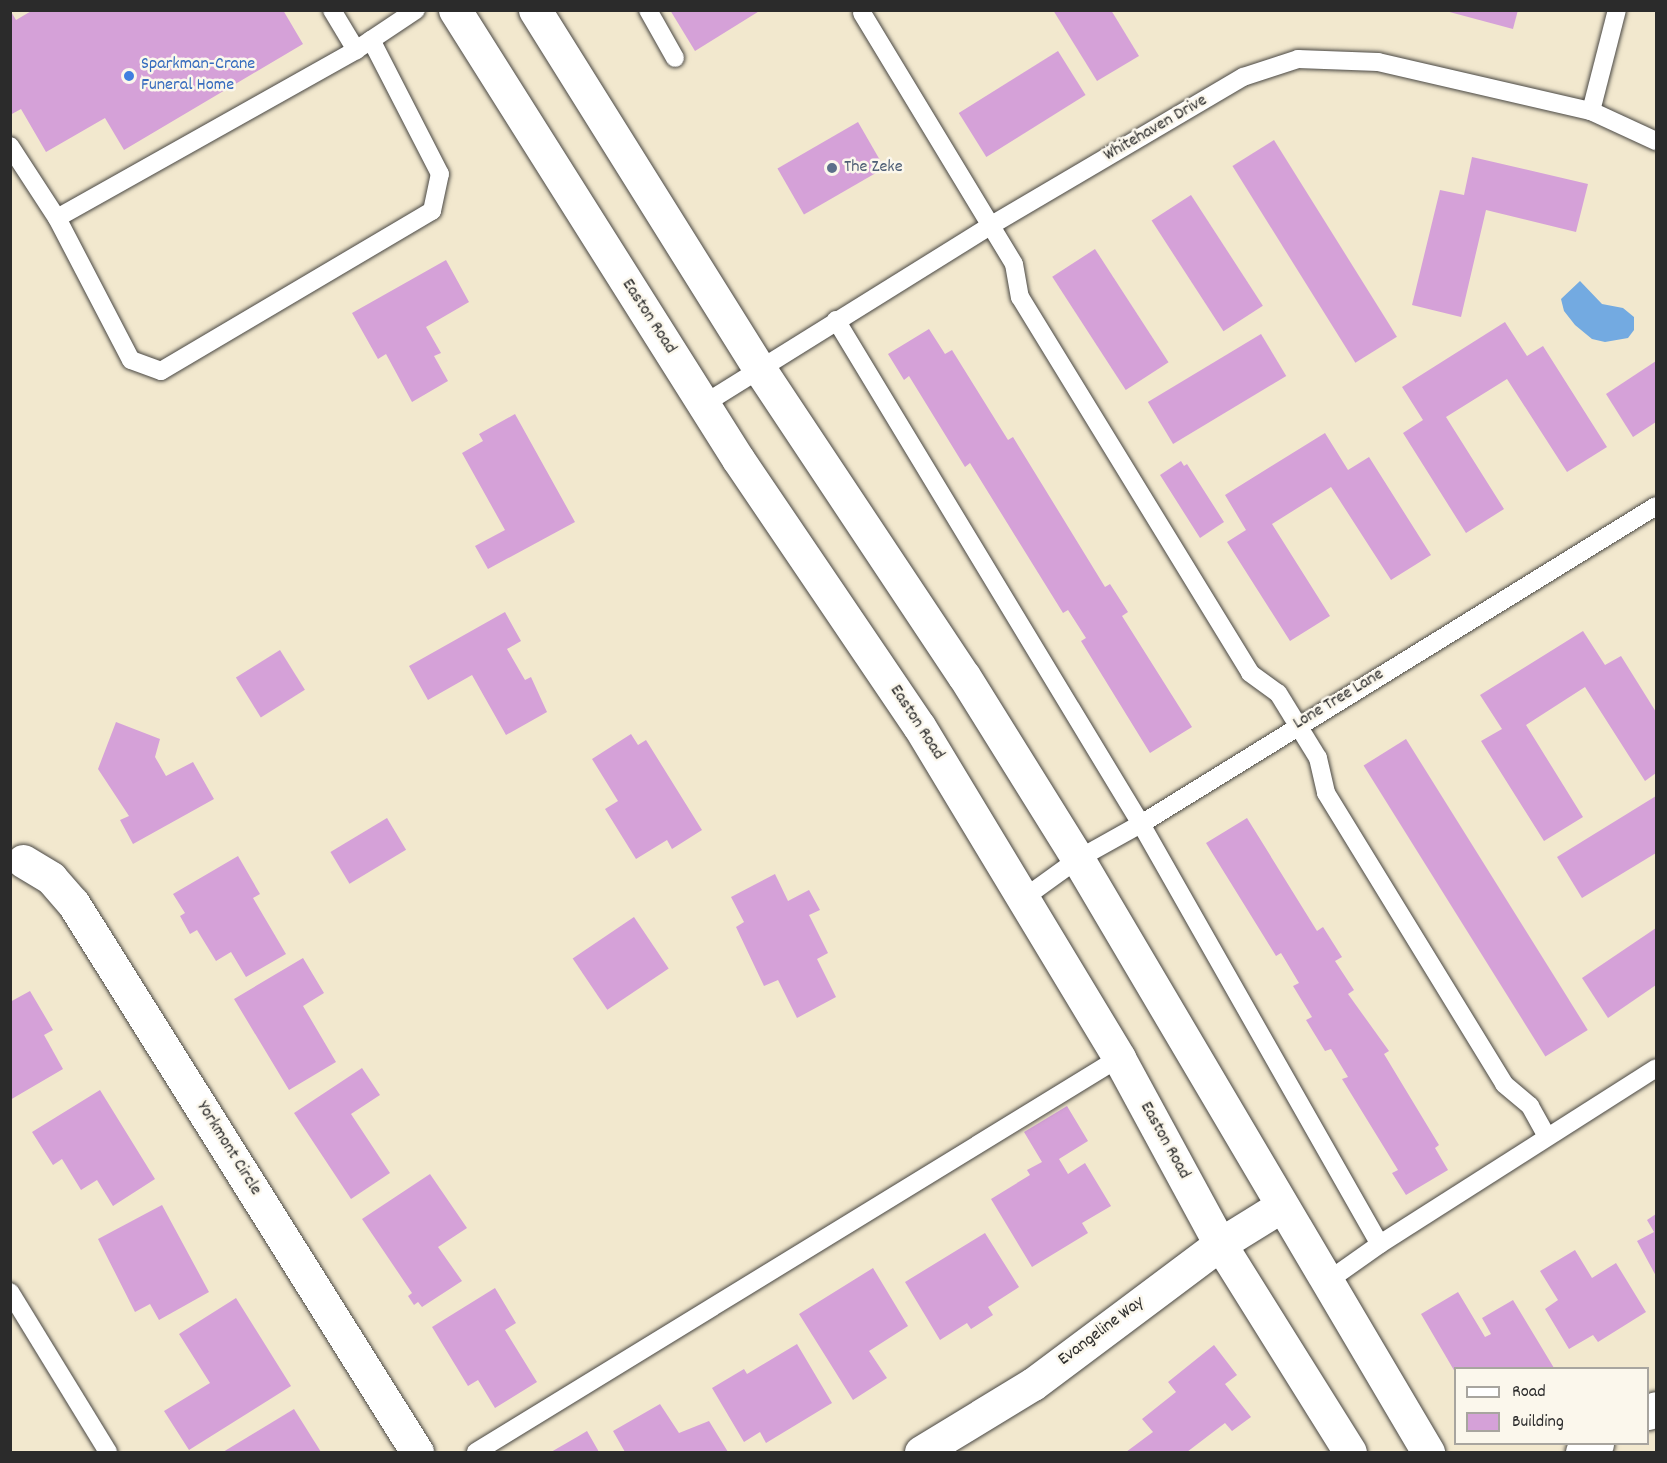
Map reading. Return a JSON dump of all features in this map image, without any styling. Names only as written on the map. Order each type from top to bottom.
[{"type":"main road","name":"Easton Road","points":[[454,10],[704,404],[919,726],[1119,1058],[1220,1244],[1350,1452]]},
{"type":"main road","points":[[536,10],[759,368],[964,676],[1078,859],[1325,1284],[1428,1452]]},
{"type":"main road","name":"Yorkmont Circle","points":[[23,861],[51,878],[74,903],[417,1452]]},
{"type":"main road","name":"Evangeline Way","points":[[921,1452],[1033,1384],[1220,1244],[1280,1207]]},
{"type":"lane","points":[[332,10],[356,50]]},
{"type":"lane","points":[[57,218],[356,50],[416,10]]},
{"type":"lane","points":[[648,10],[675,58]]},
{"type":"lane","points":[[1592,111],[1617,10]]},
{"type":"lane","points":[[862,13],[1014,264],[1020,297],[1250,673],[1278,693],[1318,758],[1326,793],[1504,1084],[1530,1106],[1548,1137]]},
{"type":"lane","points":[[10,146],[57,218],[131,360],[161,371],[432,211],[440,174],[371,40]]},
{"type":"lane","name":"Whitehaven Drive","points":[[704,404],[990,226],[1243,77],[1298,59],[1378,62],[1592,111],[1656,141]]},
{"type":"lane","points":[[836,320],[1141,824],[1380,1244]]},
{"type":"lane","name":"Lone Tree Lane","points":[[1024,898],[1078,859],[1141,824],[1656,506]]},
{"type":"lane","points":[[476,1452],[1119,1058]]},
{"type":"lane","points":[[1325,1284],[1380,1244],[1656,1068]]},
{"type":"lane","points":[[10,1292],[108,1452]]},
{"type":"water","points":[[1580,281],[1602,304],[1623,308],[1634,317],[1634,330],[1628,338],[1605,342],[1592,339],[1575,325],[1564,311],[1561,299]]},
{"type":"building","name":"Sparkman-Crane Funeral Home","points":[[10,10],[16,20],[33,10],[283,10],[303,44],[124,150],[105,118],[46,152],[21,109],[10,115]]},
{"type":"building","points":[[670,10],[761,10],[695,51]]},
{"type":"building","points":[[1053,10],[1111,10],[1139,56],[1097,81]]},
{"type":"building","points":[[1442,10],[1518,10],[1513,29]]},
{"type":"building","points":[[1058,51],[1086,95],[986,157],[959,113]]},
{"type":"building","name":"The Zeke","points":[[858,122],[884,168],[804,214],[777,168]]},
{"type":"building","points":[[1274,140],[1397,337],[1355,363],[1232,166]]},
{"type":"building","points":[[1472,157],[1588,184],[1576,232],[1486,210],[1461,317],[1412,305],[1440,190],[1464,195]]},
{"type":"building","points":[[1191,195],[1263,306],[1223,331],[1152,221]]},
{"type":"building","points":[[1095,249],[1169,362],[1126,390],[1052,277]]},
{"type":"building","points":[[446,260],[469,302],[426,327],[441,353],[434,356],[448,381],[412,402],[386,354],[378,359],[352,313]]},
{"type":"building","points":[[1505,322],[1527,356],[1543,346],[1607,447],[1567,472],[1507,379],[1446,417],[1504,509],[1466,533],[1403,433],[1423,420],[1402,387]]},
{"type":"building","points":[[929,329],[945,354],[952,350],[1008,440],[1013,437],[1105,587],[1110,584],[1128,612],[1122,616],[1192,727],[1150,753],[1081,641],[1086,638],[1068,610],[1063,613],[970,463],[965,467],[909,376],[904,380],[888,354]]},
{"type":"building","points":[[1261,334],[1286,376],[1173,444],[1148,402]]},
{"type":"building","points":[[1656,361],[1656,422],[1633,437],[1606,394]]},
{"type":"building","points":[[515,414],[575,522],[488,569],[475,546],[505,530],[462,453],[483,441],[479,434]]},
{"type":"building","points":[[1325,433],[1348,470],[1369,457],[1431,555],[1391,580],[1331,487],[1272,524],[1330,616],[1290,641],[1227,542],[1246,530],[1225,495]]},
{"type":"building","points":[[1181,461],[1184,466],[1187,464],[1224,522],[1200,538],[1160,475]]},
{"type":"building","points":[[505,612],[521,641],[507,649],[525,680],[531,677],[547,712],[506,735],[472,675],[428,700],[409,666]]},
{"type":"building","points":[[1583,631],[1605,665],[1621,656],[1656,712],[1656,773],[1645,781],[1585,687],[1526,725],[1583,817],[1544,841],[1481,741],[1502,729],[1480,695]]},
{"type":"building","points":[[280,650],[305,690],[261,717],[236,678]]},
{"type":"building","points":[[116,722],[160,739],[155,757],[166,776],[193,762],[214,799],[133,844],[120,820],[129,816],[98,769]]},
{"type":"building","points":[[631,734],[638,745],[646,740],[702,830],[672,849],[667,840],[636,859],[605,809],[618,801],[592,759]]},
{"type":"building","points":[[1406,739],[1588,1030],[1545,1056],[1364,765]]},
{"type":"building","points":[[1656,796],[1656,853],[1582,898],[1557,857]]},
{"type":"building","points":[[387,818],[406,850],[349,884],[330,852]]},
{"type":"building","points":[[1247,818],[1317,931],[1323,927],[1342,957],[1335,961],[1354,990],[1348,994],[1389,1051],[1384,1054],[1439,1145],[1435,1148],[1448,1170],[1406,1195],[1392,1173],[1398,1170],[1342,1079],[1348,1077],[1331,1049],[1325,1051],[1306,1020],[1312,1017],[1293,986],[1299,983],[1281,953],[1276,956],[1206,843]]},
{"type":"building","points":[[238,856],[260,894],[253,898],[286,954],[246,977],[231,952],[216,961],[197,930],[190,934],[180,916],[185,913],[173,894]]},
{"type":"building","points":[[775,874],[788,901],[809,890],[820,910],[809,915],[828,953],[817,959],[836,997],[797,1018],[778,980],[764,986],[736,927],[744,922],[731,897]]},
{"type":"building","points":[[634,917],[669,968],[607,1010],[573,958]]},
{"type":"building","points":[[1656,928],[1656,985],[1608,1018],[1582,978]]},
{"type":"building","points":[[303,958],[324,993],[303,1006],[336,1062],[289,1090],[234,999]]},
{"type":"building","points":[[30,991],[53,1030],[44,1035],[63,1069],[10,1100],[10,1002]]},
{"type":"building","points":[[362,1068],[380,1095],[351,1114],[390,1173],[351,1199],[294,1113]]},
{"type":"building","points":[[100,1090],[155,1179],[113,1206],[97,1180],[81,1190],[62,1159],[53,1165],[32,1132]]},
{"type":"building","points":[[1067,1106],[1088,1141],[1059,1159],[1068,1174],[1085,1163],[1111,1206],[1082,1223],[1088,1233],[1032,1267],[991,1199],[1030,1175],[1027,1170],[1042,1162],[1024,1132]]},
{"type":"building","points":[[430,1174],[467,1228],[438,1247],[462,1281],[422,1307],[418,1302],[414,1305],[408,1296],[412,1293],[362,1219]]},
{"type":"building","points":[[162,1205],[209,1292],[159,1320],[150,1304],[135,1312],[98,1239]]},
{"type":"building","points":[[1656,1214],[1656,1276],[1637,1241],[1654,1232],[1647,1220]]},
{"type":"building","points":[[985,1233],[1019,1287],[988,1307],[993,1315],[971,1329],[967,1323],[940,1340],[905,1282]]},
{"type":"building","points":[[1575,1250],[1592,1278],[1616,1263],[1646,1312],[1598,1342],[1593,1335],[1569,1349],[1545,1309],[1558,1300],[1540,1271]]},
{"type":"building","points":[[873,1268],[908,1326],[869,1351],[887,1378],[853,1400],[799,1314]]},
{"type":"building","points":[[495,1288],[516,1323],[505,1330],[537,1382],[495,1408],[478,1380],[468,1386],[432,1327]]},
{"type":"building","points":[[1458,1292],[1485,1337],[1491,1334],[1482,1318],[1513,1300],[1553,1367],[1454,1367],[1454,1370],[1421,1314]]},
{"type":"building","points":[[236,1298],[291,1386],[189,1450],[164,1411],[210,1383],[179,1334]]},
{"type":"building","points":[[797,1344],[832,1403],[766,1443],[760,1432],[744,1442],[712,1388],[744,1369],[747,1374]]},
{"type":"building","points":[[1214,1345],[1237,1375],[1225,1384],[1251,1417],[1232,1431],[1225,1423],[1187,1452],[1126,1452],[1153,1432],[1142,1419],[1176,1392],[1168,1382]]},
{"type":"building","points":[[660,1404],[679,1433],[709,1421],[728,1452],[625,1452],[613,1431]]},
{"type":"building","points":[[294,1409],[321,1452],[223,1452]]},
{"type":"building","points":[[587,1431],[599,1452],[551,1452],[577,1437]]},
{"type":"place","name":"Sparkman-Crane Funeral Home","points":[[129,76]]},
{"type":"place","name":"The Zeke","points":[[832,168]]}]
